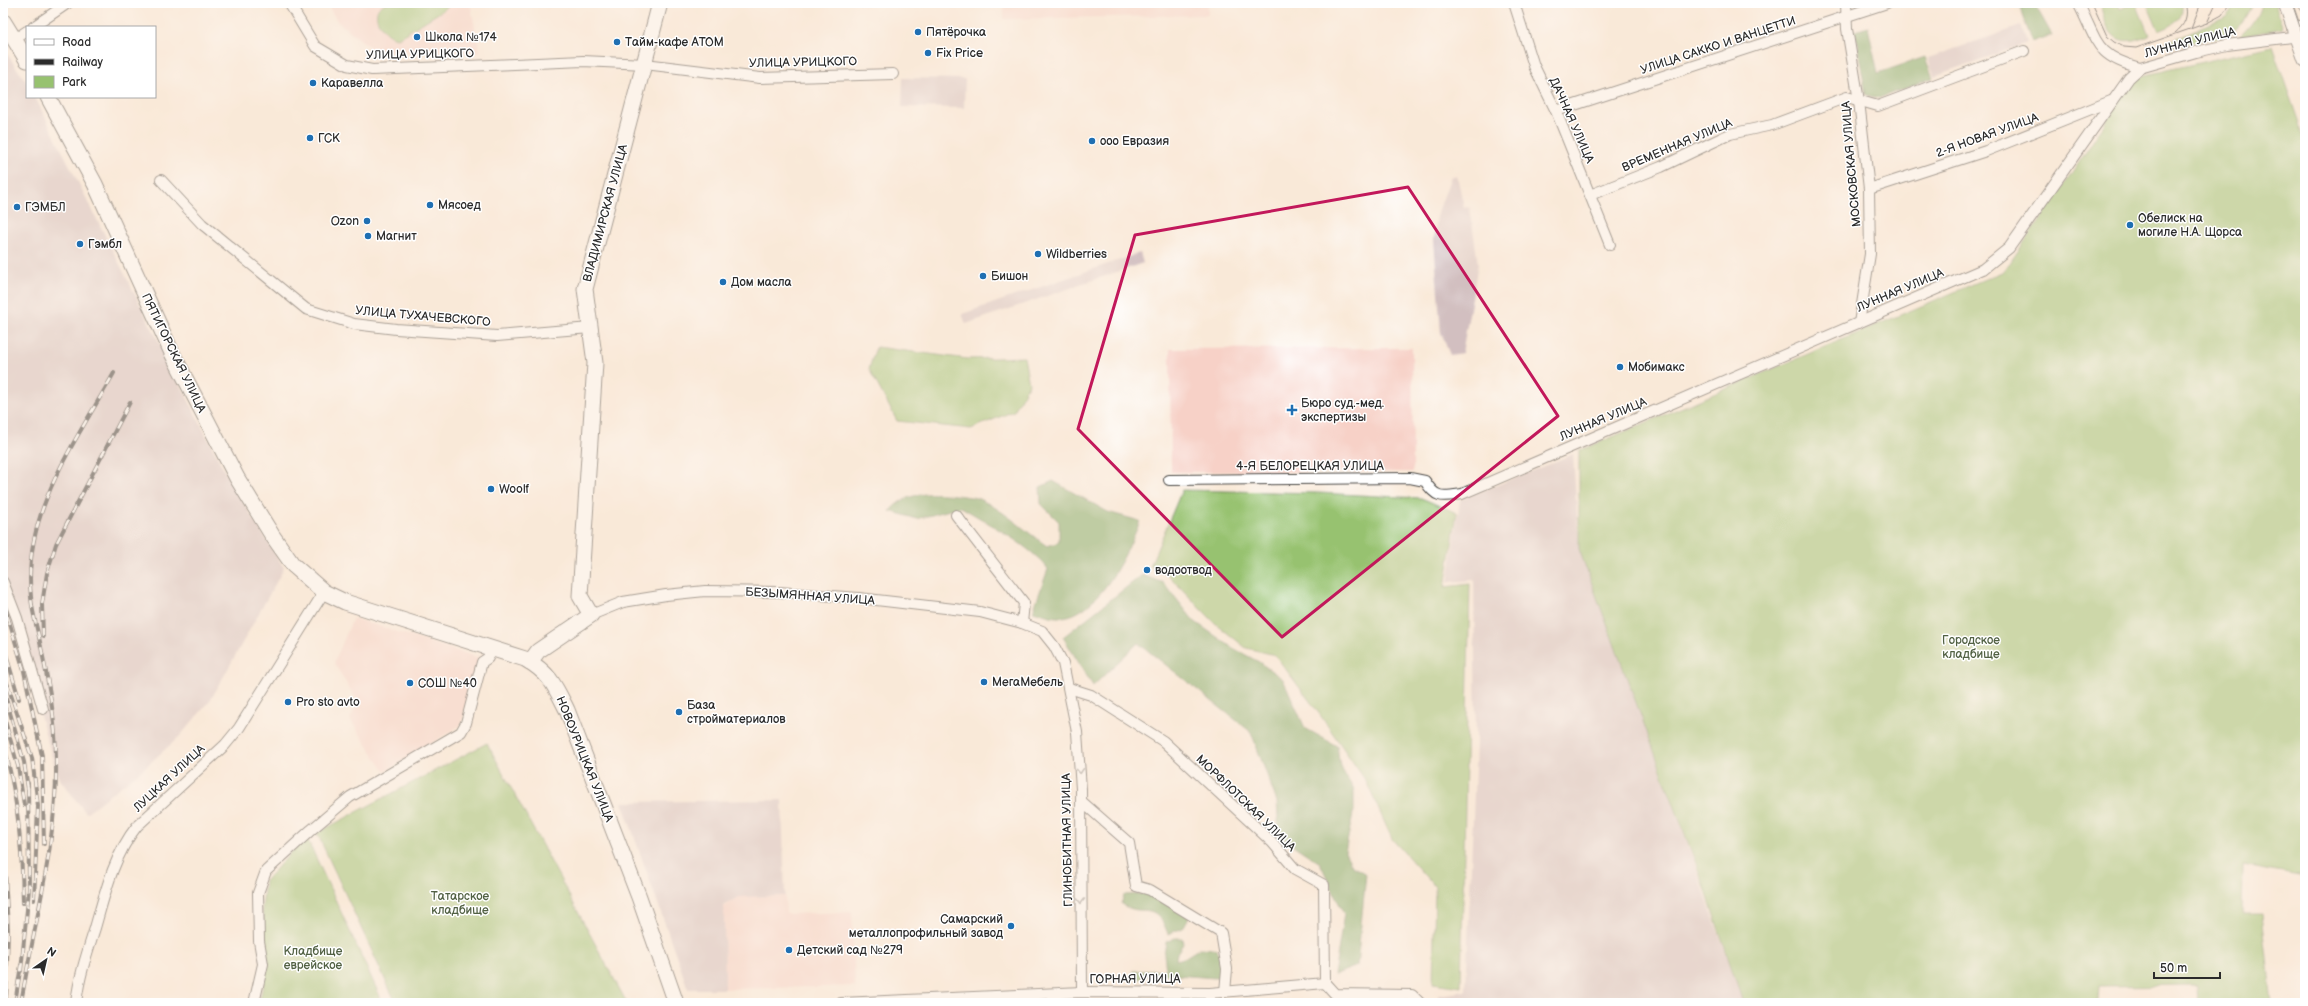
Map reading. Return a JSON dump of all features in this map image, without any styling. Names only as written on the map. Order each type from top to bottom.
[{"type":"main road","name":"ВЛАДИМИРСКАЯ УЛИЦА","points":[[591,615],[580,596],[595,363],[585,290],[660,3]]},
{"type":"main road","points":[[3,21],[21,35],[26,56]]},
{"type":"main road","name":"ПЯТИГОРСКАЯ УЛИЦА","points":[[49,98],[95,184],[172,353],[238,478],[272,535],[293,565],[324,592]]},
{"type":"main road","name":"НОВОУРИЦКАЯ УЛИЦА","points":[[324,592],[352,604],[491,648],[530,662],[545,672],[555,684],[567,710],[639,897],[676,1003]]},
{"type":"main road","name":"БЕЗЫМЯННАЯ УЛИЦА","points":[[530,662],[538,651],[591,615]]},
{"type":"street","points":[[34,26],[68,3]]},
{"type":"street","name":"УЛИЦА УРИЦКОГО","points":[[289,3],[315,46],[347,65],[372,70],[583,61],[645,64],[760,78],[893,74]]},
{"type":"street","name":"ДАЧНАЯ УЛИЦА","points":[[1514,3],[1534,66],[1556,112],[1610,245]]},
{"type":"street","name":"МОСКОВСКАЯ УЛИЦА","points":[[1846,3],[1847,29],[1859,101],[1869,189],[1870,254],[1859,323]]},
{"type":"street","name":"УЛИЦА САККО И ВАНЦЕТТИ","points":[[1556,112],[1887,3]]},
{"type":"street","points":[[2078,3],[2100,50],[2120,63],[2140,68]]},
{"type":"street","points":[[2285,3],[2300,29],[2305,60]]},
{"type":"street","name":"ЛУННАЯ УЛИЦА","points":[[1442,497],[1462,494],[1983,269],[2009,248],[2112,101],[2129,78],[2140,68],[2227,45],[2292,37],[2300,29]]},
{"type":"street","name":"ВРЕМЕННАЯ УЛИЦА","points":[[1590,195],[1661,167],[1730,134],[1772,125],[1847,97],[1878,106],[2024,51]]},
{"type":"street","name":"2-Я НОВАЯ УЛИЦА","points":[[1869,189],[1986,151],[2112,101]]},
{"type":"street","name":"УЛИЦА ТУХАЧЕВСКОГО","points":[[161,180],[202,224],[306,309],[354,324],[396,330],[498,336],[590,328]]},
{"type":"street","name":"4-Я БЕЛОРЕЦКАЯ УЛИЦА","points":[[1169,480],[1410,478],[1425,481],[1432,492],[1442,497]]},
{"type":"street","points":[[956,515],[1024,603],[1022,623]]},
{"type":"street","points":[[3,582],[17,618],[43,709]]},
{"type":"street","name":"БЕЗЫМЯННАЯ УЛИЦА","points":[[591,615],[622,602],[705,591],[779,592],[859,598],[980,612],[1022,623],[1042,631],[1054,646],[1064,663],[1069,688]]},
{"type":"street","name":"ЛУЦКАЯ УЛИЦА","points":[[76,1003],[84,963],[101,906],[116,861],[127,838],[137,826],[224,745],[239,728],[324,592]]},
{"type":"street","points":[[254,1003],[263,964],[259,941],[258,893],[266,871],[310,830],[350,797],[461,732],[466,723],[482,662],[488,658],[491,648]]},
{"type":"street","name":"ГЛИНОБИТНАЯ УЛИЦА","points":[[1069,688],[1077,732],[1081,801],[1082,992]]},
{"type":"street","name":"МОРФЛОТСКАЯ УЛИЦА","points":[[1069,688],[1091,695],[1163,741],[1272,842],[1295,869],[1324,885],[1325,983]]},
{"type":"street","points":[[1081,801],[1129,843],[1136,886],[1150,890],[1221,933],[1227,969],[1226,992]]},
{"type":"street","points":[[1325,983],[1334,999],[1412,995],[1420,1002]]},
{"type":"street","name":"ГОРНАЯ УЛИЦА","points":[[841,1003],[1016,999],[1082,992],[1210,998],[1226,992],[1325,983]]},
{"type":"highlighted area","points":[[1408,187],[1558,416],[1282,637],[1078,429],[1135,235]]},
{"type":"shaded area","name":"Школа №174","points":[[326,3],[470,3],[480,52],[375,51],[338,22]]},
{"type":"shaded area","points":[[1004,3],[1208,3],[1208,15],[1004,19]]},
{"type":"shaded area","points":[[2021,26],[2027,43],[1934,76],[1928,58]]},
{"type":"shaded area","points":[[3,48],[26,82],[26,98],[36,98],[228,478],[284,568],[210,701],[179,737],[142,770],[86,813],[58,777],[3,589]]},
{"type":"shaded area","points":[[903,78],[965,79],[964,108],[902,107]]},
{"type":"shaded area","points":[[1451,176],[1457,176],[1464,207],[1470,208],[1478,264],[1462,353],[1450,355],[1441,333],[1434,240],[1437,215]]},
{"type":"shaded area","points":[[1140,253],[1143,263],[966,324],[962,314]]},
{"type":"shaded area","name":"Бюро суд.-мед. экспертизы","points":[[1412,348],[1413,472],[1171,472],[1170,349]]},
{"type":"shaded area","points":[[1573,454],[1579,549],[1683,831],[1743,1003],[1438,1003],[1438,995],[1466,991],[1476,743],[1474,580],[1448,582],[1460,500]]},
{"type":"shaded area","name":"СОШ №40","points":[[353,618],[480,658],[461,725],[385,772],[350,719],[358,702],[334,663]]},
{"type":"shaded area","points":[[782,800],[785,896],[738,897],[724,906],[725,989],[688,989],[622,802]]},
{"type":"shaded area","name":"Детский сад №279","points":[[785,896],[786,914],[852,912],[855,986],[725,989],[724,907],[738,897]]},
{"type":"green space","points":[[386,3],[450,3],[445,9],[398,38],[387,33],[378,21],[378,10],[380,6]]},
{"type":"green space","points":[[2018,3],[2034,3],[2052,35],[2032,42]]},
{"type":"green space","points":[[2100,3],[2118,3],[2120,9],[2136,3],[2149,35],[2128,41],[2120,40],[2110,31]]},
{"type":"green space","points":[[2147,3],[2182,3],[2181,14],[2176,22],[2159,31]]},
{"type":"green space","points":[[2237,3],[2253,3],[2242,23],[2229,35],[2169,47],[2166,42],[2226,17]]},
{"type":"green space","points":[[2261,3],[2275,3],[2283,28],[2239,37],[2250,26],[2256,17]]},
{"type":"green space","points":[[1868,27],[1878,73],[1925,57],[1933,78],[1879,98],[1866,95],[1855,31]]},
{"type":"green space","name":"Городское кладбище","points":[[2272,46],[2305,140],[2305,877],[2243,866],[2242,914],[2262,914],[2272,1003],[2198,1003],[2197,985],[2099,986],[2098,1003],[1743,1003],[1706,891],[1579,549],[1579,451],[2004,271],[2065,184],[2131,83],[2142,76]]},
{"type":"green space","points":[[876,347],[968,359],[1024,357],[1029,384],[1014,411],[971,429],[897,421],[869,369]]},
{"type":"green space","points":[[1053,481],[1108,512],[1140,521],[1128,550],[1109,582],[1098,596],[1085,608],[1072,615],[1054,617],[1033,611],[1048,569],[1031,552],[1020,544],[961,507],[917,519],[890,511],[905,499],[924,494],[945,494],[976,498],[997,509],[1047,546],[1059,542],[1059,522],[1041,504],[1040,487]]},
{"type":"green space","points":[[1182,490],[1318,493],[1421,498],[1457,513],[1445,587],[1470,584],[1461,987],[1433,983],[1435,887],[1392,839],[1366,781],[1318,712],[1275,655],[1246,648],[1215,623],[1168,575],[1150,566]]},
{"type":"green space","points":[[1142,575],[1164,583],[1194,621],[1233,648],[1259,662],[1283,679],[1305,728],[1337,746],[1340,766],[1354,790],[1354,809],[1345,852],[1352,866],[1366,874],[1357,966],[1334,975],[1344,914],[1320,863],[1279,836],[1277,802],[1251,732],[1138,643],[1093,686],[1063,637]]},
{"type":"green space","name":"Татарское кладбище","points":[[487,743],[627,1003],[396,1003],[317,833]]},
{"type":"green space","name":"Кладбище еврейское","points":[[306,836],[383,1003],[259,1003],[268,964],[262,908],[265,881]]},
{"type":"green space","points":[[1150,893],[1189,917],[1183,928],[1168,934],[1163,923],[1153,912],[1136,910],[1121,904],[1124,895]]},
{"type":"green space","points":[[1175,938],[1182,938],[1183,944],[1177,953],[1176,960],[1184,958],[1200,948],[1217,949],[1227,974],[1215,978],[1150,973],[1138,980],[1133,971],[1166,970],[1164,954],[1166,942]]},
{"type":"tram line","points":[[2092,3],[2107,36],[2114,42],[2124,47],[2136,48],[2207,23],[2222,15],[2230,3]]},
{"type":"tram line","points":[[2175,33],[2184,23],[2187,12],[2185,3]]},
{"type":"tram line","points":[[2191,29],[2201,3]]},
{"type":"tram line","points":[[2207,23],[2216,3]]},
{"type":"tram line","points":[[2292,3],[2305,42]]},
{"type":"railway","points":[[21,1003],[44,881],[56,789],[56,744],[53,715],[46,671],[33,614],[30,566],[35,536],[43,508],[54,480],[68,452],[114,373]]},
{"type":"railway","points":[[43,636],[42,604],[47,573],[56,544],[130,402]]},
{"type":"railway","points":[[3,601],[24,671],[42,756],[44,844]]},
{"type":"railway","points":[[3,644],[19,699]]},
{"type":"railway","points":[[3,671],[32,758],[38,806],[34,900]]},
{"type":"railway","points":[[3,688],[24,762],[28,789]]},
{"type":"railway","points":[[3,714],[18,766],[24,805]]},
{"type":"railway","points":[[3,743],[16,802],[22,862],[23,903]]},
{"type":"railway","points":[[21,971],[29,889],[28,783]]},
{"type":"railway","points":[[3,835],[8,930],[6,1003]]},
{"type":"railway","points":[[15,1003],[21,965]]},
{"type":"place","name":"Пятёрочка","points":[[918,32]]},
{"type":"place","name":"Школа №174","points":[[417,37]]},
{"type":"place","name":"Тайм-кафе АТОМ","points":[[617,42]]},
{"type":"place","name":"Fix Price","points":[[928,53]]},
{"type":"place","name":"Каравелла","points":[[313,83]]},
{"type":"place","name":"ГСК","points":[[310,138]]},
{"type":"place","name":"ооо Евразия","points":[[1092,141]]},
{"type":"place","name":"Мясоед","points":[[430,205]]},
{"type":"place","name":"ГЭМБЛ","points":[[17,207]]},
{"type":"place","name":"Ozon","points":[[367,221]]},
{"type":"place","name":"Обелиск на могиле Н.А. Щорса","points":[[2130,225]]},
{"type":"place","name":"Магнит","points":[[368,236]]},
{"type":"place","name":"Гэмбл","points":[[80,244]]},
{"type":"place","name":"Wildberries","points":[[1038,254]]},
{"type":"place","name":"Бишон","points":[[983,276]]},
{"type":"place","name":"Дом масла","points":[[723,282]]},
{"type":"place","name":"Мобимакс","points":[[1620,367]]},
{"type":"place","name":"Бюро суд.-мед. экспертизы","points":[[1292,410]]},
{"type":"place","name":"Woolf","points":[[491,489]]},
{"type":"place","name":"водоотвод","points":[[1147,570]]},
{"type":"place","name":"МегаМебель","points":[[984,682]]},
{"type":"place","name":"СОШ №40","points":[[410,683]]},
{"type":"place","name":"Pro sto avto","points":[[288,702]]},
{"type":"place","name":"База стройматериалов","points":[[679,712]]},
{"type":"place","name":"Самарский металлопрофильный завод","points":[[1011,926]]},
{"type":"place","name":"Детский сад №279","points":[[789,950]]}]
